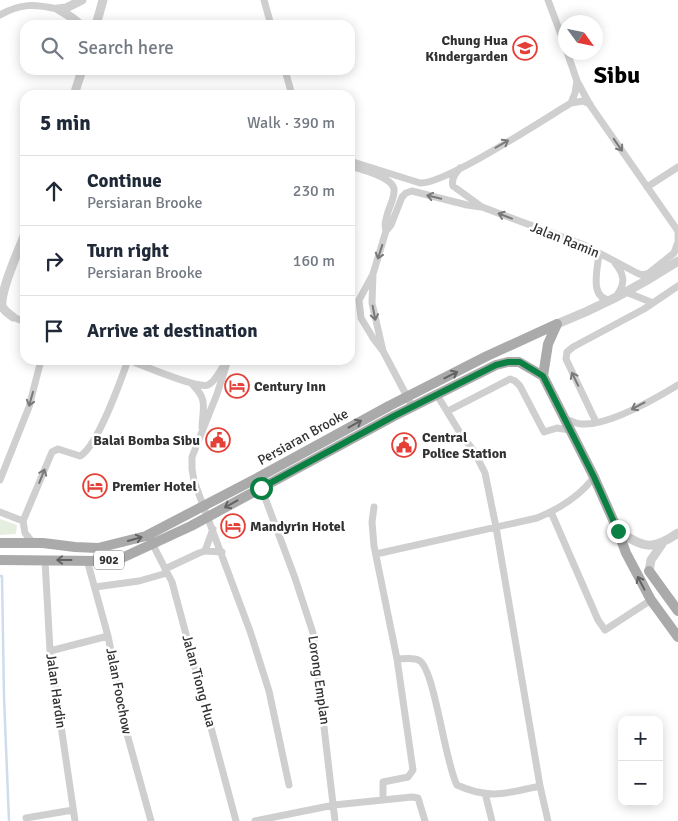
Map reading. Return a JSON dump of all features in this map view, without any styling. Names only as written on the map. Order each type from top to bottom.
[{"type":"main road","points":[[557,324],[548,344],[543,376],[594,477],[626,553],[651,600],[678,638]]},
{"type":"main road","name":"Persiaran Brooke","points":[[0,560],[114,560],[211,523],[261,488],[487,356],[557,324]]},
{"type":"main road","name":"Persiaran Brooke","points":[[0,543],[33,542],[87,548],[109,546],[146,536],[410,402],[437,394],[496,365],[508,362],[524,363],[543,376]]},
{"type":"main road","points":[[649,571],[678,612]]},
{"type":"street","points":[[0,15],[21,6],[32,5],[58,9],[66,8],[82,0]]},
{"type":"street","points":[[97,20],[103,0]]},
{"type":"street","points":[[264,0],[270,20]]},
{"type":"street","points":[[548,0],[558,27]]},
{"type":"street","points":[[58,9],[75,20]]},
{"type":"street","points":[[570,60],[577,81],[590,105],[678,231]]},
{"type":"street","points":[[76,90],[80,75]]},
{"type":"street","points":[[286,75],[291,90]]},
{"type":"street","points":[[571,103],[576,93],[577,81]]},
{"type":"street","points":[[355,163],[420,183],[426,183],[460,168],[571,103],[583,101],[590,105]]},
{"type":"street","points":[[647,187],[678,167]]},
{"type":"street","points":[[355,168],[385,178],[393,186],[394,195],[386,220],[386,231],[373,274],[359,300],[359,312],[366,329],[383,351],[410,402]]},
{"type":"street","name":"Jalan Ramin","points":[[460,168],[454,175],[453,186],[482,207],[584,245],[642,275],[649,273],[674,253],[678,242],[678,231]]},
{"type":"street","points":[[386,231],[391,225],[402,197],[406,193],[412,192],[482,207]]},
{"type":"street","points":[[13,318],[5,311],[1,292],[20,246]]},
{"type":"street","points":[[599,253],[596,287],[604,299],[614,299]]},
{"type":"street","points":[[614,261],[624,280],[622,288],[614,299]]},
{"type":"street","points":[[557,324],[614,299],[678,261]]},
{"type":"street","points":[[373,274],[372,303],[383,351]]},
{"type":"street","points":[[596,422],[566,356],[572,348],[653,303],[678,286]]},
{"type":"street","points":[[626,292],[653,303]]},
{"type":"street","points":[[0,313],[20,320]]},
{"type":"street","points":[[1,477],[29,407],[40,365]]},
{"type":"street","points":[[33,542],[25,534],[23,521],[52,452],[58,450],[80,456],[86,451],[108,412],[126,365]]},
{"type":"street","points":[[141,365],[192,384],[204,386],[209,385],[224,365]]},
{"type":"street","points":[[226,365],[192,457],[192,469],[194,481],[250,630],[269,691],[289,785]]},
{"type":"street","points":[[448,411],[510,380],[515,381],[520,386],[544,432],[557,428],[570,430]]},
{"type":"street","points":[[192,384],[203,398],[202,430]]},
{"type":"street","points":[[563,418],[582,424],[621,415],[678,385]]},
{"type":"street","points":[[437,394],[466,442],[474,451],[485,473],[540,786],[548,821]]},
{"type":"street","points":[[376,554],[537,518],[576,496],[584,490],[594,477]]},
{"type":"street","name":"Lorong Emplan","points":[[261,488],[313,632],[335,821]]},
{"type":"street","points":[[374,507],[372,522],[376,554],[397,659],[413,770],[408,778],[383,782],[383,800]]},
{"type":"street","points":[[0,512],[23,521]]},
{"type":"street","points":[[550,512],[598,620],[605,630],[651,600]]},
{"type":"street","points":[[205,551],[211,523]]},
{"type":"street","points":[[618,531],[634,542],[649,545],[662,544]]},
{"type":"street","points":[[649,571],[651,560],[662,544],[678,533]]},
{"type":"street","name":"Jalan Tiong Hua","points":[[153,545],[172,582],[236,821]]},
{"type":"street","points":[[95,587],[139,581],[166,571],[205,551],[222,552]]},
{"type":"street","name":"Jalan Hardin","points":[[45,560],[50,651],[75,821]]},
{"type":"street","name":"Jalan Foochow","points":[[87,560],[108,636],[127,734],[151,821]]},
{"type":"street","points":[[50,651],[108,636]]},
{"type":"street","points":[[397,659],[416,659],[424,666],[456,783],[485,793],[499,795],[540,786]]},
{"type":"street","points":[[485,793],[492,821]]},
{"type":"street","points":[[255,821],[334,805],[412,797],[418,798],[425,821]]},
{"type":"street","points":[[26,818],[73,810]]},
{"type":"shaded area","points":[[0,519],[17,525],[16,534],[0,535]]},
{"type":"waterway","points":[[0,576],[2,576],[9,821]]},
{"type":"place","name":"Chung Hua Kindergarden","points":[[525,48]]},
{"type":"place","name":"Century Inn","points":[[237,386]]},
{"type":"place","name":"Balai Bomba Sibu","points":[[218,440]]},
{"type":"place","name":"Central Police Station","points":[[404,445]]},
{"type":"place","name":"Premier Hotel","points":[[95,486]]},
{"type":"place","name":"Mandyrin Hotel","points":[[233,526]]},
{"type":"district","name":"Sibu","points":[[617,75]]},
{"type":"route","points":[[261,488],[394,416],[496,365],[520,362],[543,376],[594,477],[618,531]]}]
